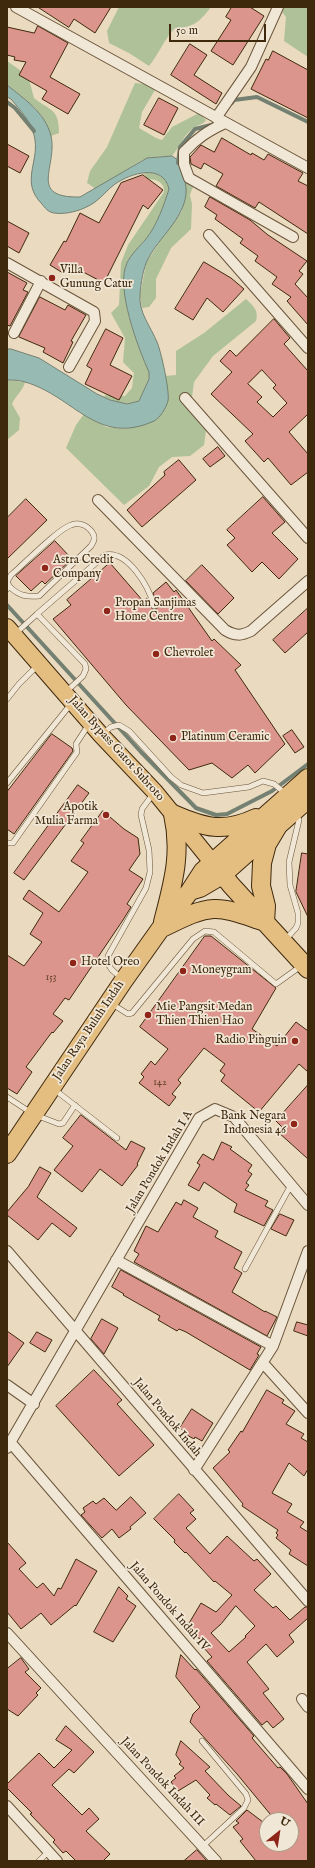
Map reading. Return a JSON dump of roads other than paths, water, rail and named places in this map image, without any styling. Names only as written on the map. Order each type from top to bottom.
[{"type":"highway","points":[[173,814],[200,825],[235,827],[275,818],[291,804],[308,778]]},
{"type":"highway","points":[[291,804],[308,799]]},
{"type":"highway","points":[[161,928],[176,869],[177,834],[173,814]]},
{"type":"highway","points":[[265,922],[266,906],[261,886],[262,863],[275,818]]},
{"type":"highway","name":"Jalan Raya Buluh Indah","points":[[7,1154],[51,1086],[124,980],[199,877],[217,868],[275,818]]},
{"type":"highway","points":[[217,868],[306,967]]},
{"type":"highway","points":[[161,928],[194,913],[214,909],[233,912],[265,922]]},
{"type":"main road","name":"Jalan Bypass Gatot Subroto","points":[[10,631],[101,735],[155,792],[217,868]]},
{"type":"street","points":[[16,7],[308,168]]},
{"type":"street","points":[[278,7],[251,67],[221,120],[196,139],[184,152],[184,164],[189,178],[293,237]]},
{"type":"street","points":[[209,235],[308,348]]},
{"type":"street","points":[[7,263],[94,312],[95,321],[69,367]]},
{"type":"street","points":[[14,333],[41,282]]},
{"type":"street","points":[[185,398],[308,538]]},
{"type":"street","points":[[98,500],[225,630],[233,635],[243,635],[251,631],[308,580]]},
{"type":"street","name":"Jalan Pondok Indah I A","points":[[9,1446],[199,1118],[215,1109],[234,1117],[308,1205]]},
{"type":"street","name":"Jalan Pondok Indah","points":[[7,1251],[308,1601]]},
{"type":"street","points":[[194,1470],[273,1346],[308,1251]]},
{"type":"street","points":[[116,1260],[273,1346]]},
{"type":"street","points":[[263,1363],[308,1413]]},
{"type":"street","points":[[7,1385],[34,1404]]},
{"type":"street","name":"Jalan Pondok Indah IV","points":[[9,1446],[308,1789]]},
{"type":"street","name":"Jalan Pondok Indah III","points":[[7,1633],[203,1846]]},
{"type":"street","points":[[7,1806],[57,1861]]},
{"type":"street","points":[[203,1846],[216,1861]]},
{"type":"lane","points":[[79,523],[85,525],[94,534],[95,538],[91,546],[39,596],[26,596],[8,588],[7,582],[11,575],[66,527],[79,523]]},
{"type":"lane","points":[[10,631],[37,614],[105,555],[110,554],[119,557],[134,569],[148,588],[154,606]]},
{"type":"lane","points":[[7,783],[69,697],[83,676],[86,668],[84,664],[37,614]]},
{"type":"lane","points":[[7,699],[39,663]]},
{"type":"lane","points":[[7,843],[13,843],[77,752],[76,744],[90,721]]},
{"type":"lane","points":[[101,735],[119,725],[129,730],[171,777],[181,785],[203,793],[249,787],[263,781],[274,784],[291,804],[298,820],[289,862],[290,885],[298,913],[298,923],[296,928],[283,941]]},
{"type":"lane","points":[[124,980],[108,966],[107,961],[108,956],[146,888],[150,872],[149,850],[141,815],[142,809],[155,792]]},
{"type":"lane","points":[[109,1002],[128,1014],[132,1013],[192,939],[206,931],[214,932],[276,984],[306,967]]},
{"type":"lane","points":[[51,1086],[116,1138]]},
{"type":"lane","points":[[7,1097],[33,1114],[59,1124],[63,1123],[75,1105]]},
{"type":"lane","points":[[245,1269],[291,1186]]},
{"type":"lane","name":"Jalan Pondok Indah III","points":[[202,1741],[246,1794],[248,1800],[244,1808],[203,1846]]},
{"type":"lane","points":[[39,1861],[48,1852]]},
{"type":"water","points":[[7,85],[39,113],[48,127],[52,147],[48,178],[49,186],[54,192],[64,196],[80,197],[147,158],[172,156],[181,162],[186,190],[184,203],[176,220],[158,243],[148,259],[140,290],[141,307],[159,347],[168,389],[167,404],[161,415],[154,421],[134,427],[117,428],[101,424],[42,389],[23,381],[7,380],[7,349],[11,349],[39,358],[97,394],[110,400],[127,404],[139,401],[149,379],[149,372],[129,318],[124,287],[124,274],[127,263],[133,253],[154,228],[169,189],[166,181],[160,176],[153,173],[138,174],[129,176],[115,184],[95,202],[81,210],[70,213],[54,213],[48,211],[35,195],[32,187],[31,179],[35,154],[34,135],[21,111],[11,99],[7,97]]},
{"type":"waterway","points":[[232,103],[234,100],[257,97],[308,122]]},
{"type":"waterway","points":[[7,102],[15,108],[34,131]]},
{"type":"waterway","points":[[178,163],[180,147],[195,129],[215,124]]},
{"type":"waterway","points":[[7,605],[141,752],[196,808],[216,815],[227,814],[272,791],[308,764]]},
{"type":"place","name":"Villa Gunung Catur","points":[[52,278]]},
{"type":"place","name":"Astra Credit Company","points":[[45,568]]},
{"type":"place","name":"Propan Sanjimas Home Centre","points":[[107,611]]},
{"type":"place","name":"Chevrolet","points":[[156,654]]},
{"type":"place","name":"Platinum Ceramic","points":[[173,738]]},
{"type":"place","name":"Apotik Mulia Farma","points":[[106,815]]},
{"type":"place","name":"Hotel Oreo","points":[[73,963]]},
{"type":"place","name":"Moneygram","points":[[183,971]]},
{"type":"place","name":"Mie Pangsit Medan Thien Thien Hao","points":[[148,1015]]},
{"type":"place","name":"Radio Pinguin","points":[[295,1041]]},
{"type":"place","name":"Bank Negara Indonesia 46","points":[[294,1124]]}]
